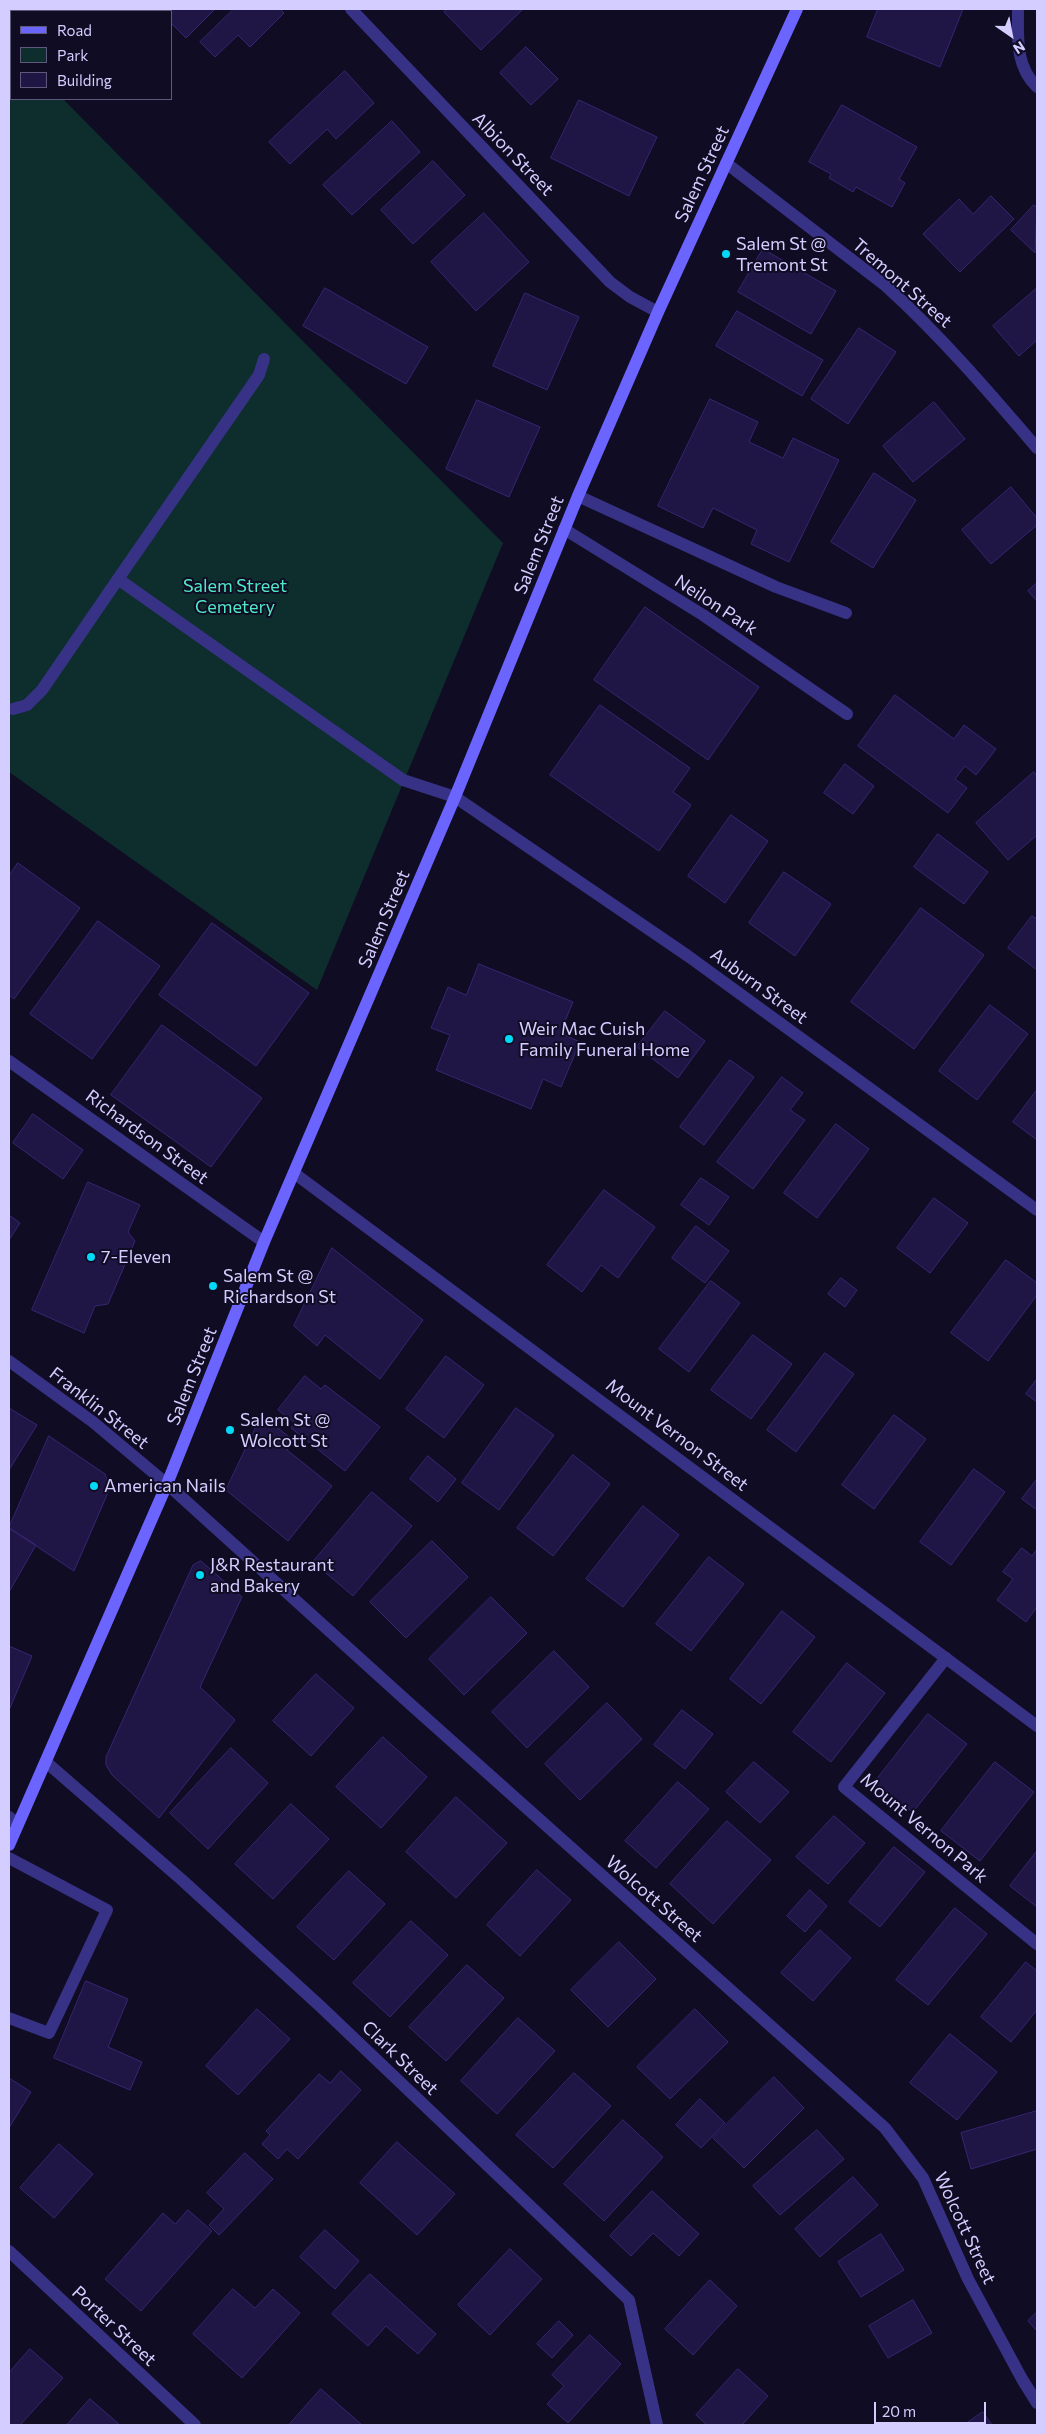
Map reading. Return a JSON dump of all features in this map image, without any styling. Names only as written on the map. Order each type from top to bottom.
[{"type":"main road","name":"Salem Street","points":[[9,1845],[13,1821],[46,1762],[167,1484],[264,1242],[455,797],[578,496],[658,312],[797,9]]},
{"type":"street","name":"Albion Street","points":[[351,9],[610,282],[630,297],[658,312]]},
{"type":"street","points":[[1018,9],[1019,58],[1031,81],[1037,87]]},
{"type":"street","name":"Tremont Street","points":[[726,163],[886,286],[911,308],[932,329],[1037,448]]},
{"type":"street","points":[[13,709],[27,705],[42,690],[259,375],[264,359]]},
{"type":"street","points":[[578,496],[776,587],[846,613]]},
{"type":"street","name":"Neilon Park","points":[[564,529],[702,615],[846,714]]},
{"type":"street","name":"Auburn Street","points":[[118,579],[403,780],[455,797],[688,956],[1037,1210]]},
{"type":"street","name":"Richardson Street","points":[[9,1061],[264,1242]]},
{"type":"street","name":"Mount Vernon Street","points":[[294,1173],[575,1380],[829,1573],[1037,1726]]},
{"type":"street","name":"Franklin Street","points":[[9,1361],[93,1422],[167,1484]]},
{"type":"street","name":"Wolcott Street","points":[[167,1484],[885,2128],[923,2178],[968,2279],[1037,2403]]},
{"type":"street","name":"Mount Vernon Park","points":[[946,1658],[844,1787],[1037,1944]]},
{"type":"street","name":"Clark Street","points":[[46,1762],[182,1880],[312,1999],[629,2300],[657,2425]]},
{"type":"street","points":[[9,1858],[107,1910],[49,2033],[9,2018]]},
{"type":"street","name":"Porter Street","points":[[9,2252],[195,2425]]},
{"type":"green space","name":"Salem Street Cemetery","points":[[9,44],[10,100],[64,100],[503,543],[317,990],[9,772]]},
{"type":"building","points":[[43,9],[79,9],[78,10]]},
{"type":"building","points":[[176,9],[215,9],[186,38],[172,24],[172,13]]},
{"type":"building","points":[[234,9],[280,9],[284,13],[250,47],[238,35],[215,57],[200,42]]},
{"type":"building","points":[[448,9],[523,9],[481,50],[444,12]]},
{"type":"building","points":[[878,9],[963,9],[940,67],[867,37]]},
{"type":"building","points":[[526,47],[558,79],[531,105],[500,73]]},
{"type":"building","points":[[345,71],[374,103],[336,139],[327,129],[290,164],[269,142]]},
{"type":"building","points":[[579,100],[657,137],[629,196],[551,158]]},
{"type":"building","points":[[842,105],[917,147],[899,179],[905,183],[892,207],[856,187],[853,192],[829,178],[831,174],[809,162]]},
{"type":"building","points":[[392,121],[420,152],[352,215],[323,185]]},
{"type":"building","points":[[433,161],[465,195],[413,244],[381,210]]},
{"type":"building","points":[[991,196],[1014,219],[960,272],[923,234],[959,199],[973,214]]},
{"type":"building","points":[[1034,205],[1037,208],[1035,253],[1011,230]]},
{"type":"building","points":[[484,213],[529,262],[476,311],[431,262]]},
{"type":"building","points":[[763,249],[836,291],[811,334],[738,292]]},
{"type":"building","points":[[325,288],[428,347],[406,384],[303,326]]},
{"type":"building","points":[[1037,288],[1037,340],[1019,356],[993,326]]},
{"type":"building","points":[[525,293],[579,317],[547,390],[493,366]]},
{"type":"building","points":[[737,311],[823,360],[802,396],[716,346]]},
{"type":"building","points":[[859,328],[896,352],[848,424],[811,399]]},
{"type":"building","points":[[710,399],[758,422],[749,442],[783,458],[793,438],[839,460],[789,562],[751,544],[757,530],[713,508],[703,528],[658,506]]},
{"type":"building","points":[[477,400],[540,427],[509,497],[446,469]]},
{"type":"building","points":[[934,402],[965,439],[913,482],[883,446]]},
{"type":"building","points":[[874,473],[916,500],[873,568],[831,542]]},
{"type":"building","points":[[1011,487],[1037,518],[1037,525],[991,564],[962,530]]},
{"type":"building","points":[[1037,583],[1037,601],[1028,591]]},
{"type":"building","points":[[645,607],[759,687],[708,760],[594,680]]},
{"type":"building","points":[[895,695],[954,739],[964,725],[996,749],[976,775],[965,766],[955,779],[967,788],[948,813],[858,746]]},
{"type":"building","points":[[600,705],[690,768],[673,792],[691,805],[659,851],[550,775]]},
{"type":"building","points":[[845,764],[874,786],[853,814],[824,793]]},
{"type":"building","points":[[1034,772],[1037,776],[1037,835],[1008,860],[976,823]]},
{"type":"building","points":[[731,815],[768,841],[725,903],[688,876]]},
{"type":"building","points":[[938,834],[988,872],[964,904],[914,867]]},
{"type":"building","points":[[18,863],[80,908],[14,999],[9,995],[9,876]]},
{"type":"building","points":[[784,872],[831,904],[795,956],[749,923]]},
{"type":"building","points":[[921,908],[984,955],[914,1049],[851,1002]]},
{"type":"building","points":[[1032,916],[1037,919],[1037,970],[1008,948]]},
{"type":"building","points":[[98,921],[160,966],[92,1059],[30,1014]]},
{"type":"building","points":[[212,923],[309,993],[256,1066],[159,995]]},
{"type":"building","points":[[479,964],[573,1002],[560,1033],[580,1042],[561,1087],[543,1079],[531,1109],[436,1070],[450,1035],[431,1028],[448,987],[466,995]]},
{"type":"building","points":[[990,1005],[1028,1034],[977,1100],[939,1071]]},
{"type":"building","points":[[665,1011],[705,1041],[678,1078],[637,1047]]},
{"type":"building","points":[[162,1025],[262,1098],[211,1167],[111,1095]]},
{"type":"building","points":[[730,1060],[754,1077],[704,1145],[680,1127]]},
{"type":"building","points":[[782,1077],[803,1093],[790,1110],[805,1120],[753,1189],[717,1162]]},
{"type":"building","points":[[1037,1090],[1037,1140],[1013,1122]]},
{"type":"building","points":[[33,1114],[83,1150],[63,1179],[13,1143]]},
{"type":"building","points":[[836,1124],[869,1149],[817,1218],[784,1193]]},
{"type":"building","points":[[701,1178],[729,1197],[709,1225],[681,1205]]},
{"type":"building","points":[[88,1182],[140,1205],[128,1232],[135,1241],[108,1304],[95,1306],[84,1333],[32,1310]]},
{"type":"building","points":[[604,1190],[655,1227],[618,1278],[601,1265],[582,1292],[547,1265]]},
{"type":"building","points":[[934,1198],[968,1223],[930,1273],[897,1248]]},
{"type":"building","points":[[9,1215],[20,1223],[9,1240]]},
{"type":"building","points":[[696,1226],[729,1251],[705,1283],[672,1258]]},
{"type":"building","points":[[332,1248],[423,1320],[380,1379],[325,1335],[317,1346],[294,1326]]},
{"type":"building","points":[[1006,1260],[1037,1283],[1037,1295],[988,1361],[951,1333]]},
{"type":"building","points":[[841,1278],[857,1290],[845,1307],[828,1294]]},
{"type":"building","points":[[711,1281],[740,1303],[689,1372],[659,1349]]},
{"type":"building","points":[[753,1335],[792,1364],[751,1419],[711,1390]]},
{"type":"building","points":[[825,1353],[854,1374],[796,1452],[767,1430]]},
{"type":"building","points":[[446,1356],[484,1385],[444,1438],[406,1409]]},
{"type":"building","points":[[305,1376],[321,1389],[325,1385],[380,1427],[345,1471],[291,1428],[295,1423],[278,1410]]},
{"type":"building","points":[[1037,1379],[1037,1402],[1026,1394]]},
{"type":"building","points":[[9,1408],[37,1425],[9,1470]]},
{"type":"building","points":[[516,1408],[554,1435],[499,1510],[462,1483]]},
{"type":"building","points":[[262,1415],[294,1441],[287,1450],[332,1486],[288,1541],[226,1490]]},
{"type":"building","points":[[894,1415],[926,1439],[874,1509],[842,1485]]},
{"type":"building","points":[[49,1436],[105,1474],[110,1488],[74,1571],[9,1528]]},
{"type":"building","points":[[573,1455],[610,1484],[553,1556],[517,1528]]},
{"type":"building","points":[[428,1456],[456,1479],[438,1502],[410,1479]]},
{"type":"building","points":[[974,1469],[1005,1492],[951,1565],[920,1542]]},
{"type":"building","points":[[1037,1479],[1037,1510],[1022,1499]]},
{"type":"building","points":[[372,1492],[412,1526],[353,1596],[313,1562]]},
{"type":"building","points":[[643,1506],[679,1535],[623,1607],[586,1579]]},
{"type":"building","points":[[9,1528],[36,1545],[9,1592]]},
{"type":"building","points":[[432,1541],[468,1577],[406,1638],[370,1602]]},
{"type":"building","points":[[1022,1548],[1032,1556],[1037,1549],[1037,1607],[1026,1622],[997,1600],[1013,1579],[1003,1572]]},
{"type":"building","points":[[709,1557],[744,1584],[691,1651],[656,1624]]},
{"type":"building","points":[[201,1561],[242,1597],[200,1687],[235,1720],[159,1818],[112,1775],[106,1765],[106,1757],[193,1565]]},
{"type":"building","points":[[491,1597],[527,1633],[464,1695],[429,1659]]},
{"type":"building","points":[[782,1611],[815,1637],[761,1704],[730,1679]]},
{"type":"building","points":[[9,1646],[32,1656],[10,1708],[9,1708]]},
{"type":"building","points":[[554,1651],[589,1687],[527,1748],[492,1712]]},
{"type":"building","points":[[847,1663],[885,1693],[831,1762],[793,1732]]},
{"type":"building","points":[[316,1674],[354,1708],[311,1756],[273,1721]]},
{"type":"building","points":[[607,1703],[642,1739],[580,1800],[545,1764]]},
{"type":"building","points":[[682,1710],[713,1734],[685,1769],[654,1745]]},
{"type":"building","points":[[928,1714],[967,1744],[913,1812],[874,1783]]},
{"type":"building","points":[[383,1737],[427,1777],[381,1828],[336,1787]]},
{"type":"building","points":[[231,1748],[268,1783],[208,1849],[170,1813]]},
{"type":"building","points":[[754,1762],[789,1792],[760,1823],[726,1792]]},
{"type":"building","points":[[995,1762],[1034,1792],[980,1861],[941,1831]]},
{"type":"building","points":[[678,1782],[709,1809],[656,1868],[625,1841]]},
{"type":"building","points":[[456,1797],[507,1843],[456,1898],[406,1852]]},
{"type":"building","points":[[291,1804],[329,1839],[273,1899],[235,1864]]},
{"type":"building","points":[[834,1816],[865,1843],[828,1884],[796,1857]]},
{"type":"building","points":[[727,1821],[771,1860],[713,1924],[670,1884]]},
{"type":"building","points":[[894,1847],[925,1872],[880,1927],[849,1902]]},
{"type":"building","points":[[1037,1851],[1037,1907],[1010,1886]]},
{"type":"building","points":[[537,1870],[571,1900],[520,1956],[487,1925]]},
{"type":"building","points":[[349,1871],[385,1904],[334,1960],[297,1927]]},
{"type":"building","points":[[810,1890],[827,1906],[805,1932],[787,1916]]},
{"type":"building","points":[[955,1908],[987,1934],[928,2005],[896,1980]]},
{"type":"building","points":[[411,1921],[448,1955],[390,2017],[353,1983]]},
{"type":"building","points":[[820,1930],[851,1958],[813,2001],[781,1973]]},
{"type":"building","points":[[619,1942],[656,1979],[608,2027],[571,1990]]},
{"type":"building","points":[[1026,1962],[1037,1971],[1037,2010],[1011,2042],[981,2017]]},
{"type":"building","points":[[467,1965],[504,1998],[446,2061],[409,2027]]},
{"type":"building","points":[[86,1981],[128,1999],[108,2047],[142,2062],[130,2090],[54,2058]]},
{"type":"building","points":[[257,2009],[290,2039],[238,2095],[206,2066]]},
{"type":"building","points":[[695,2009],[728,2042],[670,2099],[637,2067]]},
{"type":"building","points":[[518,2018],[555,2051],[497,2114],[461,2081]]},
{"type":"building","points":[[950,2034],[997,2072],[957,2120],[910,2083]]},
{"type":"building","points":[[341,2071],[361,2090],[298,2159],[287,2149],[278,2159],[262,2144],[270,2135],[266,2131],[319,2074],[330,2083]]},
{"type":"building","points":[[574,2073],[611,2106],[553,2168],[516,2135]]},
{"type":"building","points":[[774,2077],[804,2108],[744,2168],[713,2138]]},
{"type":"building","points":[[9,2078],[31,2092],[9,2128]]},
{"type":"building","points":[[700,2099],[725,2123],[701,2148],[676,2125]]},
{"type":"building","points":[[1037,2111],[1037,2149],[971,2169],[961,2133]]},
{"type":"building","points":[[623,2120],[663,2157],[604,2221],[564,2184]]},
{"type":"building","points":[[817,2130],[844,2159],[780,2215],[753,2186]]},
{"type":"building","points":[[397,2142],[455,2194],[417,2235],[360,2183]]},
{"type":"building","points":[[59,2144],[93,2174],[54,2218],[20,2188]]},
{"type":"building","points":[[245,2153],[273,2179],[219,2235],[209,2225],[224,2209],[207,2193]]},
{"type":"building","points":[[853,2177],[878,2205],[820,2257],[795,2229]]},
{"type":"building","points":[[652,2191],[699,2234],[679,2256],[653,2233],[631,2256],[610,2236]]},
{"type":"building","points":[[188,2210],[212,2231],[141,2311],[105,2279],[163,2213],[175,2224]]},
{"type":"building","points":[[325,2230],[359,2261],[335,2289],[300,2257]]},
{"type":"building","points":[[881,2234],[904,2270],[861,2297],[838,2262]]},
{"type":"building","points":[[510,2249],[542,2279],[490,2335],[458,2305]]},
{"type":"building","points":[[370,2274],[436,2334],[418,2354],[386,2326],[368,2346],[332,2314]]},
{"type":"building","points":[[710,2280],[737,2306],[693,2355],[665,2329]]},
{"type":"building","points":[[233,2289],[255,2308],[273,2289],[300,2313],[242,2378],[193,2334]]},
{"type":"building","points":[[913,2300],[932,2333],[888,2358],[869,2326]]},
{"type":"building","points":[[1037,2312],[1037,2331],[1028,2321]]},
{"type":"building","points":[[559,2321],[573,2335],[552,2358],[537,2344]]},
{"type":"building","points":[[590,2335],[621,2364],[568,2423],[547,2404],[564,2386],[552,2375]]},
{"type":"building","points":[[30,2349],[63,2378],[20,2425],[9,2425],[9,2373]]},
{"type":"building","points":[[738,2369],[768,2396],[742,2425],[707,2425],[696,2415]]},
{"type":"building","points":[[321,2389],[362,2425],[289,2425]]},
{"type":"building","points":[[90,2399],[120,2425],[67,2425]]},
{"type":"building","points":[[983,2412],[992,2425],[964,2425]]},
{"type":"place","name":"Salem St @ Tremont St","points":[[726,254]]},
{"type":"place","name":"Weir Mac Cuish Family Funeral Home","points":[[509,1039]]},
{"type":"place","name":"7-Eleven","points":[[91,1257]]},
{"type":"place","name":"Salem St @ Richardson St","points":[[213,1286]]},
{"type":"place","name":"Salem St @ Wolcott St","points":[[230,1430]]},
{"type":"place","name":"American Nails","points":[[94,1486]]},
{"type":"place","name":"J&R Restaurant and Bakery","points":[[200,1575]]}]
